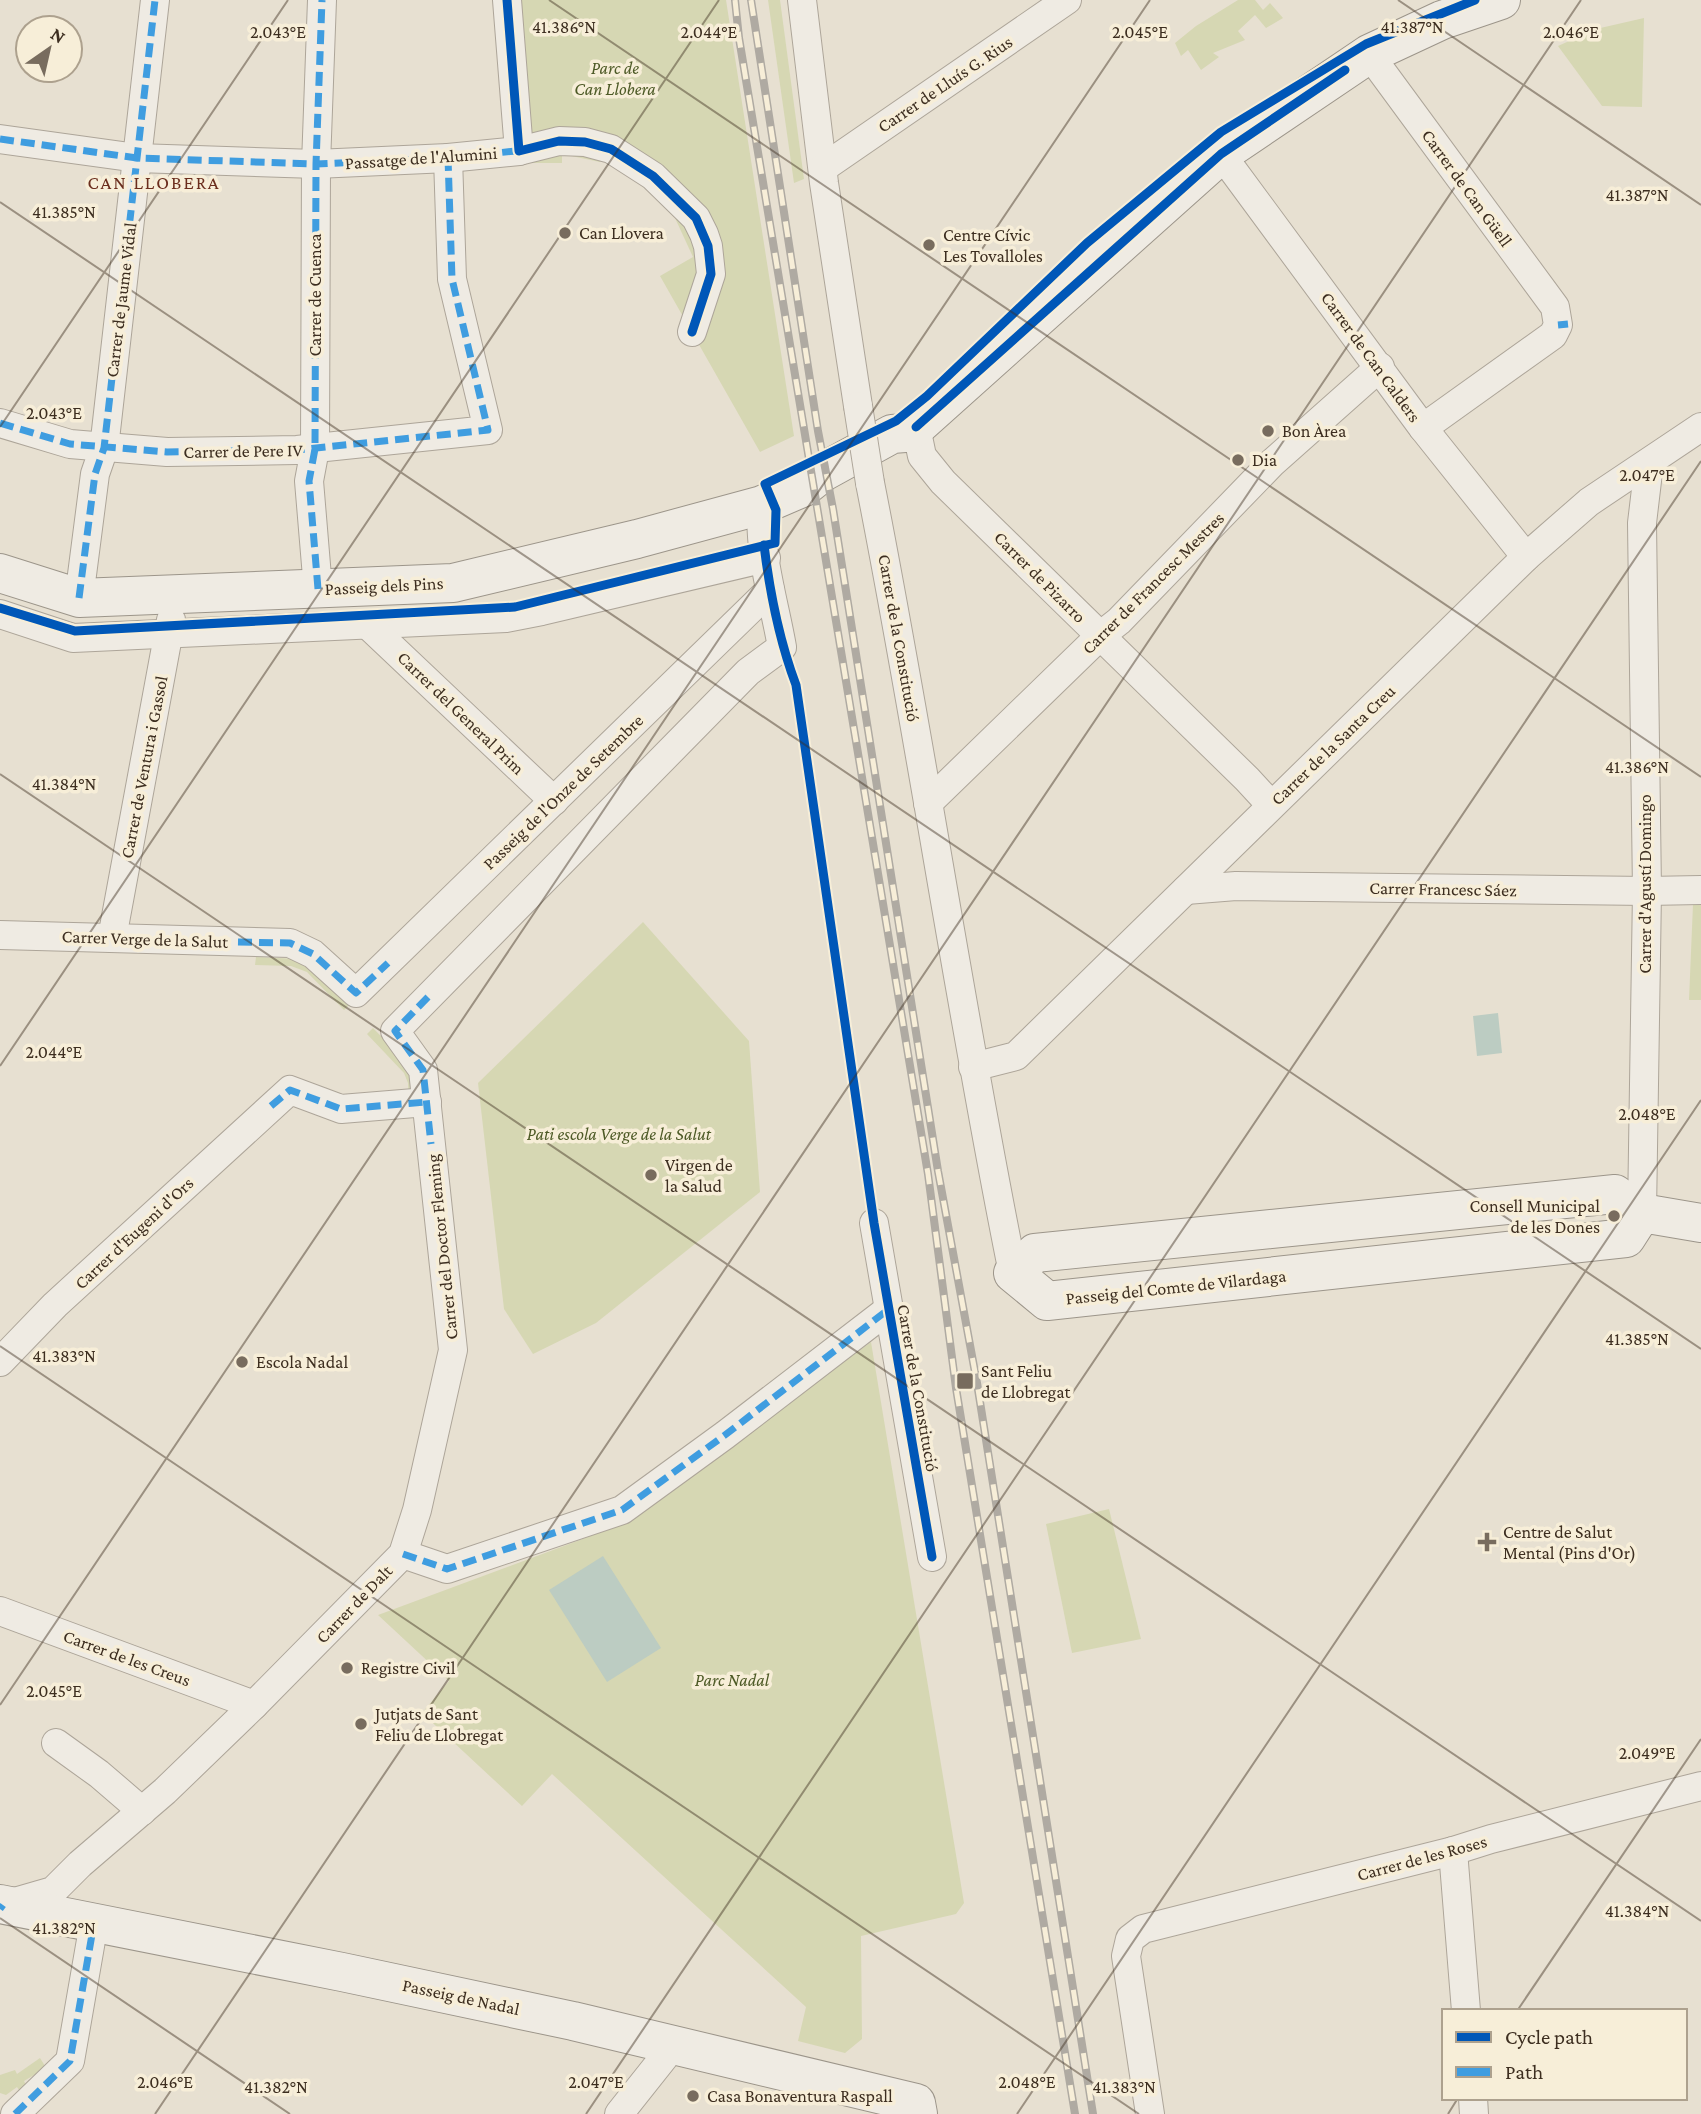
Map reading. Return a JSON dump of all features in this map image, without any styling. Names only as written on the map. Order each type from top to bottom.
[{"type":"street","name":"Carrer de Jaume Vidal","points":[[79,598],[95,474],[104,448],[155,0]]},
{"type":"street","name":"Carrer de Cuenca","points":[[318,589],[309,481],[315,449],[316,164],[322,0]]},
{"type":"street","points":[[507,0],[519,151]]},
{"type":"street","name":"Carrer de la Constitució","points":[[802,0],[823,168],[870,483],[973,1067],[1013,1273]]},
{"type":"street","name":"Carrer de Lluís G. Rius","points":[[823,168],[1068,0]]},
{"type":"street","points":[[916,427],[1221,153],[1369,54],[1442,20],[1502,0]]},
{"type":"street","name":"Carrer de Can Güell","points":[[1369,54],[1555,307],[1563,324],[1553,335],[1423,428]]},
{"type":"street","name":"Passatge de l'Alumini","points":[[0,139],[138,158],[316,164],[448,158],[519,151],[559,141],[585,142],[611,149],[653,176],[696,218],[708,246],[711,274],[692,332]]},
{"type":"street","name":"Carrer de Can Calders","points":[[1221,153],[1423,428],[1526,557]]},
{"type":"street","name":"Carrer de Pere IV","points":[[0,423],[70,444],[167,452],[315,449],[488,430],[452,279],[448,158]]},
{"type":"street","name":"Carrer de Francesc Mestres","points":[[928,803],[1100,636],[1119,621],[1272,463],[1380,367]]},
{"type":"street","name":"Passeig dels Pins","points":[[0,573],[79,598],[453,583],[637,540],[762,505],[804,487],[823,472],[892,434],[905,433],[916,427]]},
{"type":"street","name":"Carrer de Pizarro","points":[[916,427],[922,456],[943,482],[1271,805]]},
{"type":"street","name":"Carrer de la Santa Creu","points":[[973,1067],[1016,1056],[1526,557],[1589,502],[1701,427]]},
{"type":"street","name":"Carrer d'Agustí Domingo","points":[[1642,1213],[1647,891],[1642,514],[1649,464]]},
{"type":"street","points":[[1589,502],[1615,502],[1642,514]]},
{"type":"street","points":[[762,505],[761,520],[769,590]]},
{"type":"street","points":[[0,614],[74,638],[506,618],[766,558]]},
{"type":"street","name":"Carrer del Doctor Fleming","points":[[403,1554],[417,1510],[453,1350],[422,1070],[395,1031],[748,672],[782,647],[769,590]]},
{"type":"street","name":"Passeig de l'Onze de Setembre","points":[[290,943],[313,954],[356,993],[769,590]]},
{"type":"street","name":"Carrer de Ventura i Gassol","points":[[112,937],[174,596]]},
{"type":"street","name":"Carrer del General Prim","points":[[369,625],[554,801]]},
{"type":"street","name":"Carrer Francesc Sáez","points":[[1186,890],[1236,886],[1701,890]]},
{"type":"street","name":"Carrer Verge de la Salut","points":[[0,935],[290,943]]},
{"type":"street","name":"Carrer d'Eugeni d'Ors","points":[[0,1362],[55,1306],[290,1090],[341,1109],[427,1102]]},
{"type":"street","points":[[1642,1213],[1701,1223]]},
{"type":"street","name":"Passeig del Comte de Vilardaga","points":[[1013,1273],[1047,1301],[1626,1238],[1642,1213]]},
{"type":"street","name":"Carrer de la Constitució","points":[[874,1223],[932,1557]]},
{"type":"street","name":"Carrer de Dalt","points":[[1,1906],[53,1891],[254,1705],[403,1554],[447,1569],[622,1510],[889,1309]]},
{"type":"street","name":"Carrer de les Creus","points":[[0,1611],[254,1705]]},
{"type":"street","points":[[55,1743],[99,1774],[142,1811]]},
{"type":"street","name":"Carrer de les Roses","points":[[1150,2114],[1126,1956],[1130,1939],[1143,1929],[1701,1786]]},
{"type":"street","points":[[1453,1851],[1466,2009]]},
{"type":"street","name":"Passeig de Nadal","points":[[1,1906],[356,1975],[573,2021],[917,2109]]},
{"type":"street","points":[[15,2114],[70,2061],[94,1923]]},
{"type":"street","points":[[619,2114],[673,2046]]},
{"type":"green space","name":"Parc de Can Llobera","points":[[514,0],[726,0],[794,436],[760,452],[660,276],[693,257],[669,205],[647,181],[603,157],[600,162],[562,154],[562,163],[527,163]]},
{"type":"green space","points":[[768,0],[780,0],[804,179],[794,183]]},
{"type":"green space","points":[[1238,0],[1255,0],[1263,10],[1270,3],[1283,18],[1266,28],[1255,15],[1238,31],[1245,40],[1213,53],[1219,57],[1201,70],[1188,50],[1181,56],[1175,43],[1196,26]]},
{"type":"green space","points":[[1644,18],[1642,107],[1602,106],[1558,46],[1596,29]]},
{"type":"green space","points":[[1693,904],[1701,904],[1701,1000],[1689,1000]]},
{"type":"green space","name":"Pati escola Verge de la Salut","points":[[643,922],[749,1041],[760,1192],[596,1323],[533,1354],[504,1309],[478,1083]]},
{"type":"green space","points":[[256,957],[299,959],[350,1004],[344,1010],[307,972],[291,966],[255,965]]},
{"type":"green space","points":[[373,1028],[408,1064],[414,1074],[409,1101],[408,1083],[404,1073],[367,1034]]},
{"type":"green space","name":"Parc Nadal","points":[[871,1342],[964,1903],[956,1914],[861,1936],[862,2039],[845,2053],[798,2041],[806,2007],[552,1774],[522,1806],[422,1713],[449,1681],[378,1615],[615,1527]]},
{"type":"green space","points":[[1109,1509],[1141,1639],[1072,1653],[1046,1524]]},
{"type":"green space","points":[[40,2058],[45,2066],[37,2077],[34,2075],[24,2081],[26,2085],[19,2090],[17,2087],[6,2095],[0,2093],[0,2075],[15,2070],[17,2074]]},
{"type":"shaded area","points":[[1498,1013],[1502,1053],[1477,1056],[1473,1016]]},
{"type":"shaded area","points":[[603,1556],[661,1648],[607,1682],[549,1590]]},
{"type":"railway","points":[[735,0],[739,38],[928,1174],[956,1388],[1075,2114]]},
{"type":"railway","points":[[751,0],[818,431],[833,509],[938,1171],[977,1383],[1093,2114]]},
{"type":"marked path","points":[[79,598],[95,474],[104,448],[155,0]]},
{"type":"marked path","points":[[318,589],[309,481],[315,449],[316,164],[322,0]]},
{"type":"marked path","points":[[0,139],[137,158],[316,164],[448,158],[525,150]]},
{"type":"marked path","points":[[0,423],[70,444],[167,452],[297,450],[488,430],[452,279],[448,158]]},
{"type":"marked path","points":[[1558,325],[1568,324]]},
{"type":"marked path","points":[[238,942],[290,943],[313,954],[356,993],[388,963]]},
{"type":"marked path","points":[[428,997],[395,1031],[423,1070],[431,1144]]},
{"type":"marked path","points":[[271,1106],[290,1090],[341,1109],[427,1102]]},
{"type":"marked path","points":[[403,1554],[447,1569],[622,1510],[889,1309]]},
{"type":"marked path","points":[[0,1909],[3,1905]]},
{"type":"marked path","points":[[15,2114],[70,2061],[94,1923]]},
{"type":"cycle path","points":[[507,0],[519,151],[559,141],[585,142],[611,149],[653,176],[696,218],[708,246],[711,274],[692,332]]},
{"type":"cycle path","points":[[0,608],[75,631],[515,607],[775,543],[776,510],[765,484],[896,421],[927,396],[1087,243],[1221,132],[1366,44],[1475,0]]},
{"type":"cycle path","points":[[916,427],[1221,154],[1345,70]]},
{"type":"cycle path","points":[[764,545],[776,617],[796,685],[874,1223],[932,1557]]},
{"type":"place","name":"Can Llovera","points":[[565,233]]},
{"type":"place","name":"Centre Cívic Les Tovalloles","points":[[929,245]]},
{"type":"place","name":"Bon Àrea","points":[[1268,431]]},
{"type":"place","name":"Dia","points":[[1238,460]]},
{"type":"place","name":"Virgen de la Salud","points":[[651,1175]]},
{"type":"place","name":"Consell Municipal de les Dones","points":[[1614,1216]]},
{"type":"place","name":"Escola Nadal","points":[[242,1362]]},
{"type":"place","name":"Sant Feliu de Llobregat","points":[[965,1381]]},
{"type":"place","name":"Centre de Salut Mental (Pins d'Or)","points":[[1487,1542]]},
{"type":"place","name":"Registre Civil","points":[[347,1668]]},
{"type":"place","name":"Jutjats de Sant Feliu de Llobregat","points":[[361,1724]]},
{"type":"place","name":"Casa Bonaventura Raspall","points":[[693,2096]]},
{"type":"district","name":"CAN LLOBERA","points":[[154,182]]}]
